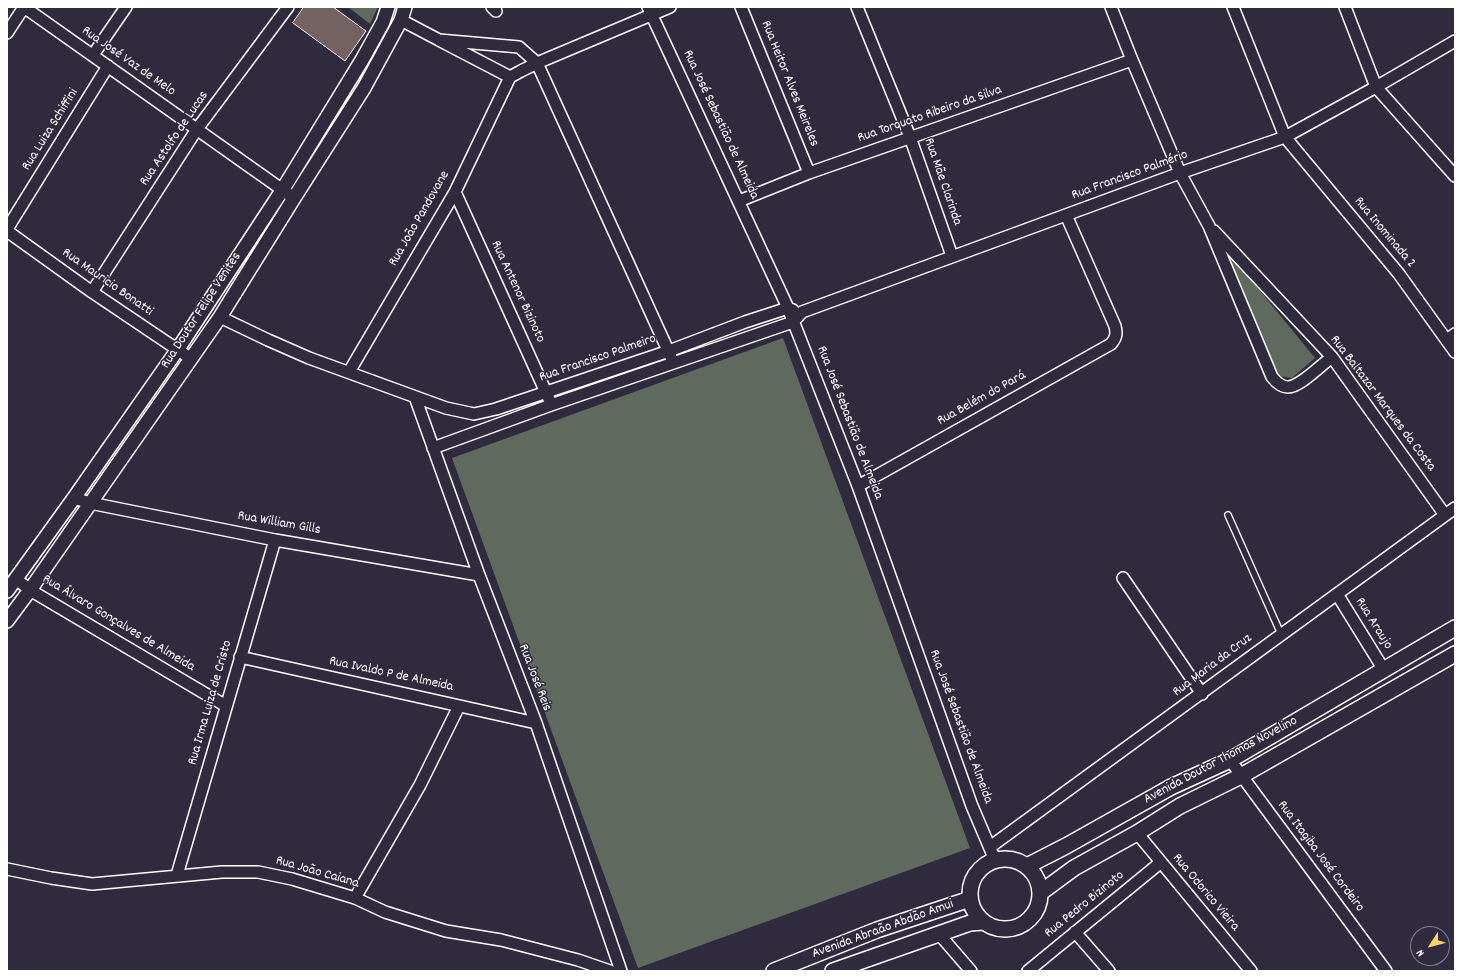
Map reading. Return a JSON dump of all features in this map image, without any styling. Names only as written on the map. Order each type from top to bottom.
[{"type":"main road","name":"Avenida Doutor Thomas Novelino","points":[[1027,866],[1066,846],[1171,787],[1230,760],[1455,628]]},
{"type":"main road","name":"Avenida Doutor Thomas Novelino","points":[[1040,893],[1074,868],[1137,833],[1180,806],[1241,776],[1455,654]]},
{"type":"main road","points":[[992,853],[1006,859],[1017,861],[1027,866],[1034,874],[1040,893],[1039,904],[1034,914],[1026,922],[1016,928],[1005,929],[993,927],[983,922],[977,915],[970,899],[972,884],[978,871],[986,864],[992,853]]},
{"type":"main road","name":"Avenida Abraão Abdão Amui","points":[[774,971],[878,930],[970,899]]},
{"type":"main road","name":"Avenida Abraão Abdão Amui","points":[[833,971],[970,923],[983,922]]},
{"type":"street","points":[[7,33],[24,7]]},
{"type":"street","name":"Rua José Vaz de Melo","points":[[24,7],[294,198]]},
{"type":"street","points":[[93,56],[126,7]]},
{"type":"street","name":"Rua Astolfo de Lucas","points":[[92,292],[197,129],[288,7]]},
{"type":"street","name":"Rua Doutor Felipe Venites","points":[[7,591],[178,349],[283,189],[362,60],[382,22],[388,7]]},
{"type":"street","name":"Rua Doutor Felipe Venites","points":[[7,621],[220,317],[364,88],[401,20],[406,7]]},
{"type":"street","points":[[401,20],[510,77],[650,10],[670,7]]},
{"type":"street","name":"Rua Heitor Alves Meireles","points":[[741,7],[809,173]]},
{"type":"street","name":"Rua Mãe Clarinda","points":[[857,7],[910,137],[952,256]]},
{"type":"street","points":[[1111,7],[1180,174],[1209,226],[1272,377],[1276,383],[1288,387],[1298,383],[1332,357]]},
{"type":"street","name":"Rua Inominada 2","points":[[1233,7],[1285,137],[1451,337],[1455,352]]},
{"type":"street","points":[[1345,7],[1376,87],[1455,176]]},
{"type":"street","name":"Rua José Sebastião de Almeida","points":[[650,10],[788,308],[858,486],[972,806],[992,853]]},
{"type":"street","points":[[439,40],[519,47],[537,63],[674,363]]},
{"type":"street","name":"Rua Francisco Palmério","points":[[802,312],[952,256],[1285,137],[1376,87],[1455,41]]},
{"type":"street","name":"Rua Torquato Ribeiro da Silva","points":[[739,201],[809,173],[1132,60]]},
{"type":"street","name":"Rua Luiza Schiffini","points":[[7,230],[108,66]]},
{"type":"street","name":"Rua João Pandovane","points":[[349,372],[455,192],[510,77]]},
{"type":"street","name":"Rua Antenor Bizinoto","points":[[455,192],[547,392],[551,405]]},
{"type":"street","name":"Rua Belém do Pará","points":[[858,486],[1111,344],[1115,339],[1117,334],[1115,326],[1066,215]]},
{"type":"street","name":"Rua Baltazar Marques da Costa","points":[[1209,226],[1332,357],[1445,515]]},
{"type":"street","name":"Rua Mauricio Bonatti","points":[[7,230],[92,292],[190,358]]},
{"type":"street","points":[[788,308],[802,312],[793,322]]},
{"type":"street","name":"Rua Francisco Palmeiro","points":[[220,317],[309,358],[446,408],[474,414],[496,409],[669,351],[745,322],[788,308]]},
{"type":"street","name":"Rua Francisco Palmeiro","points":[[433,448],[551,405],[793,322]]},
{"type":"street","name":"Rua José Reis","points":[[415,397],[479,575],[536,723],[620,971]]},
{"type":"street","points":[[474,414],[478,431]]},
{"type":"street","name":"Rua William Gills","points":[[74,498],[90,504],[275,540],[479,575]]},
{"type":"street","name":"Rua Maria da Cruz","points":[[992,853],[1281,634],[1455,508]]},
{"type":"street","name":"Rua Irma Luiza de Cristo","points":[[177,875],[275,540]]},
{"type":"street","points":[[1123,578],[1202,694]]},
{"type":"street","name":"Rua Álvaro Gonçalves de Almeida","points":[[16,579],[30,590],[226,706]]},
{"type":"street","name":"Rua Araujo","points":[[1337,594],[1384,670]]},
{"type":"street","name":"Rua Ivaldo P de Almeida","points":[[240,658],[536,723]]},
{"type":"street","points":[[355,898],[420,785],[459,706]]},
{"type":"street","name":"Rua Itagiba José Cordeiro","points":[[1230,760],[1386,971]]},
{"type":"street","name":"Rua Odorico Vieira","points":[[1137,833],[1160,863],[1251,971]]},
{"type":"street","name":"Rua Pedro Bizinoto","points":[[1028,971],[1160,863]]},
{"type":"street","name":"Rua João Caiana","points":[[7,869],[51,878],[92,884],[177,875],[222,872],[258,872],[292,879],[355,898],[385,912],[446,931],[501,940],[578,960],[610,971]]},
{"type":"street","points":[[1075,932],[1109,971]]},
{"type":"street","points":[[939,934],[972,971]]},
{"type":"lane","points":[[1228,515],[1281,634]]},
{"type":"green space","points":[[348,7],[378,7],[370,24]]},
{"type":"green space","points":[[1222,249],[1230,254],[1315,358],[1292,378],[1279,376]]},
{"type":"green space","points":[[783,338],[970,848],[638,968],[452,458]]},
{"type":"building","points":[[304,7],[333,7],[366,31],[345,61],[293,23]]}]
